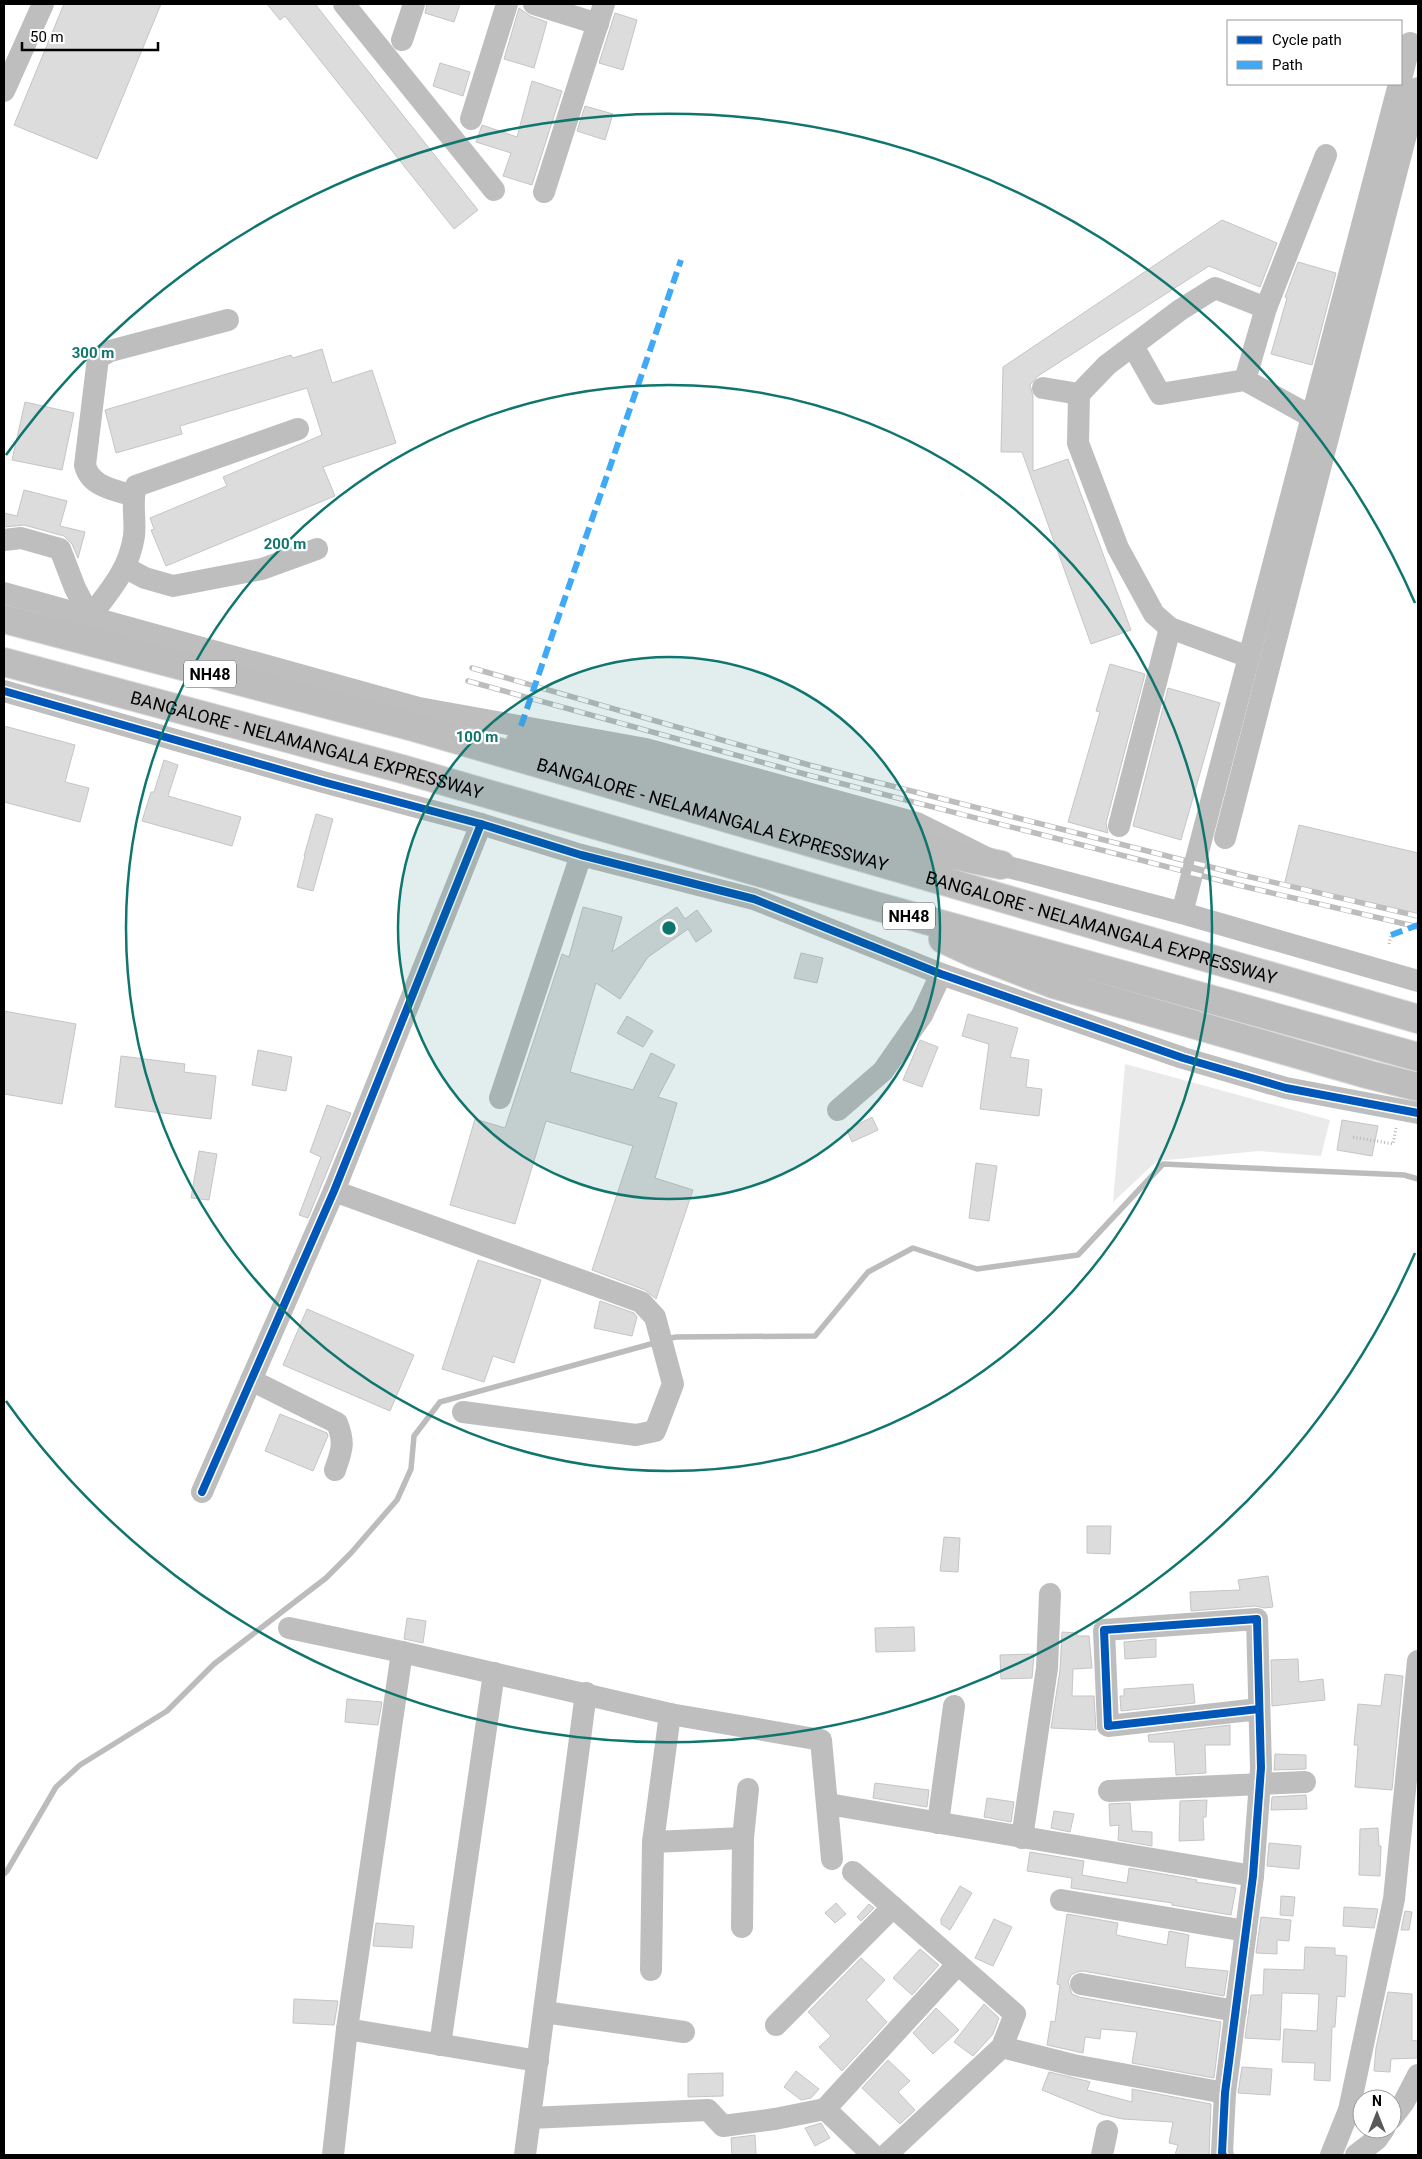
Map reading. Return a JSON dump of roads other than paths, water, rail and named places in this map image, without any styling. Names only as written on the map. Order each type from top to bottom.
[{"type":"highway","name":"BANGALORE - NELAMANGALA EXPRESSWAY","points":[[4,619],[417,728],[1418,1018]]},
{"type":"highway","name":"BANGALORE - NELAMANGALA EXPRESSWAY","points":[[4,662],[402,769],[872,905],[1418,1057]]},
{"type":"highway","points":[[417,728],[615,757],[909,846],[1001,865]]},
{"type":"highway","points":[[872,905],[972,953],[1053,984],[1418,1087]]},
{"type":"street","points":[[4,91],[13,48],[43,4]]},
{"type":"street","points":[[344,4],[494,190]]},
{"type":"street","points":[[402,40],[414,4]]},
{"type":"street","points":[[471,118],[507,4]]},
{"type":"street","points":[[534,4],[601,14],[544,192]]},
{"type":"street","points":[[1402,75],[1410,43]]},
{"type":"street","points":[[1182,913],[1399,85]]},
{"type":"street","points":[[1225,838],[1418,88]]},
{"type":"street","points":[[1245,380],[1266,308],[1326,155]]},
{"type":"street","points":[[1249,657],[1170,628],[1154,614],[1118,548],[1078,443],[1079,394],[1107,365],[1180,310],[1215,288],[1266,308]]},
{"type":"street","points":[[134,496],[108,489],[94,482],[87,474],[86,465],[98,358],[110,351],[228,320]]},
{"type":"street","points":[[1133,346],[1160,394],[1245,380],[1312,417]]},
{"type":"street","points":[[1043,388],[1079,394]]},
{"type":"street","points":[[90,617],[126,568],[134,537],[134,496],[138,485],[298,429]]},
{"type":"street","points":[[4,540],[21,538],[60,549],[90,617]]},
{"type":"street","points":[[126,568],[145,578],[173,586],[262,568],[317,549]]},
{"type":"street","points":[[4,593],[420,708],[646,749],[917,823],[1001,865],[1182,913],[1418,981]]},
{"type":"street","points":[[1119,826],[1170,628]]},
{"type":"street","points":[[4,691],[323,782],[481,824],[581,855],[754,899],[941,974],[1183,1058],[1286,1088],[1409,1111]]},
{"type":"street","points":[[202,1492],[334,1192],[481,824]]},
{"type":"street","points":[[500,1098],[581,855]]},
{"type":"street","points":[[838,1110],[883,1071],[922,1015],[941,974]]},
{"type":"street","points":[[334,1192],[641,1302],[655,1317],[673,1384],[655,1431],[636,1435],[463,1412]]},
{"type":"street","points":[[251,1380],[337,1423],[342,1435],[343,1448],[335,1470]]},
{"type":"street","points":[[1022,1838],[1047,1668],[1050,1594]]},
{"type":"street","points":[[1224,2155],[1222,2153],[1225,2093],[1253,1876],[1260,1783],[1259,1709],[1257,1619],[1104,1630],[1108,1726],[1259,1709]]},
{"type":"street","points":[[289,1628],[670,1714],[821,1740],[832,1859]]},
{"type":"street","points":[[333,2155],[347,2029],[402,1652]]},
{"type":"street","points":[[1331,2155],[1349,2110],[1394,1899],[1418,1661]]},
{"type":"street","points":[[440,2045],[494,1673]]},
{"type":"street","points":[[525,2155],[586,1694]]},
{"type":"street","points":[[938,1823],[954,1706]]},
{"type":"street","points":[[650,1970],[653,1842],[670,1714]]},
{"type":"street","points":[[1109,1791],[1305,1782]]},
{"type":"street","points":[[742,1927],[743,1838],[748,1789]]},
{"type":"street","points":[[828,1804],[1253,1876]]},
{"type":"street","points":[[653,1842],[743,1838]]},
{"type":"street","points":[[853,1872],[1016,2014],[1002,2047],[886,2155]]},
{"type":"street","points":[[1061,1900],[1246,1931]]},
{"type":"street","points":[[776,2025],[893,1907]]},
{"type":"street","points":[[530,2118],[708,2110],[723,2126],[775,2119],[825,2109],[958,1964]]},
{"type":"street","points":[[1081,1984],[1236,2011]]},
{"type":"street","points":[[544,2012],[684,2032]]},
{"type":"street","points":[[347,2029],[538,2061]]},
{"type":"street","points":[[1002,2047],[1073,2065],[1225,2093]]},
{"type":"street","points":[[1402,2105],[1418,2075]]},
{"type":"street","points":[[825,2109],[873,2155]]},
{"type":"street","points":[[1102,2155],[1107,2132]]},
{"type":"street","points":[[1356,2155],[1377,2139]]},
{"type":"waterway","points":[[666,1339],[676,1337],[815,1336],[868,1272],[913,1248],[977,1269],[1078,1255],[1163,1164],[1404,1175],[1418,1179]]},
{"type":"waterway","points":[[4,1874],[56,1787],[80,1765],[167,1711],[214,1664],[326,1578],[351,1553],[397,1500],[411,1469],[414,1436],[440,1402],[658,1342]]},
{"type":"railway","points":[[472,668],[809,765],[1242,875],[1418,916]]},
{"type":"railway","points":[[468,681],[808,775],[1238,885],[1418,927]]}]
